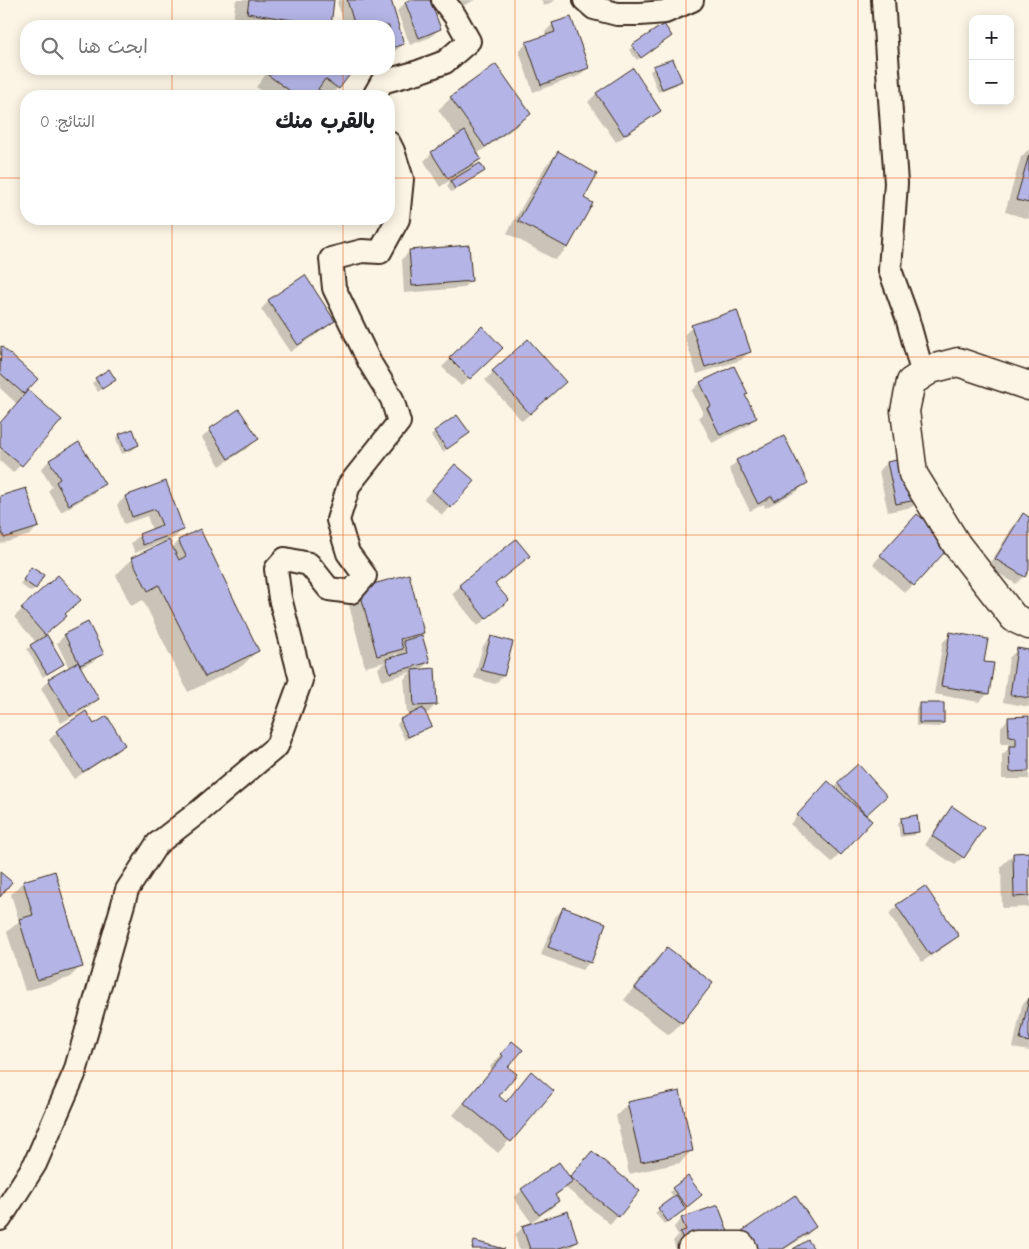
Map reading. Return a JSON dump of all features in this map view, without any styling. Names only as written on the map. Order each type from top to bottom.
[{"type":"street","points":[[377,90],[382,82],[445,62],[469,41],[455,16],[443,0]]},
{"type":"street","points":[[585,0],[594,8],[617,14],[640,14],[665,12],[692,0]]},
{"type":"street","points":[[883,0],[896,183],[890,270],[907,317],[922,374]]},
{"type":"street","points":[[395,157],[402,179],[398,219],[395,224]]},
{"type":"street","points":[[0,1218],[35,1164],[74,1072],[127,890],[156,844],[201,810],[277,746],[301,680],[280,598],[276,569],[285,559],[309,564],[329,588],[351,592],[365,576],[348,553],[338,520],[349,485],[399,422],[392,399],[370,363],[334,288],[332,259],[362,251],[380,252],[395,225]]},
{"type":"street","points":[[1029,386],[958,362],[931,369],[911,382],[905,411],[913,474],[962,552],[1014,618],[1029,625]]},
{"type":"street","points":[[692,1249],[697,1246],[741,1246],[743,1249]]},
{"type":"building","points":[[249,0],[334,0],[332,20],[292,20],[247,13]]},
{"type":"building","points":[[347,0],[391,0],[404,44],[395,47],[395,20],[353,20]]},
{"type":"building","points":[[409,0],[430,0],[441,29],[419,38],[405,2]]},
{"type":"building","points":[[571,17],[589,68],[541,85],[526,42],[555,32],[552,23]]},
{"type":"building","points":[[664,24],[672,36],[641,58],[632,45]]},
{"type":"building","points":[[673,59],[682,81],[662,89],[653,66]]},
{"type":"building","points":[[496,64],[531,114],[485,147],[450,97]]},
{"type":"building","points":[[633,68],[661,111],[624,135],[596,93]]},
{"type":"building","points":[[268,75],[350,75],[339,89],[325,79],[318,89],[319,90],[289,90]]},
{"type":"building","points":[[465,131],[481,159],[448,179],[431,152]]},
{"type":"building","points":[[558,151],[597,174],[584,198],[593,203],[568,248],[518,221]]},
{"type":"building","points":[[1029,155],[1029,203],[1016,200]]},
{"type":"building","points":[[480,163],[485,171],[455,189],[450,181]]},
{"type":"building","points":[[469,245],[472,281],[412,286],[409,250]]},
{"type":"building","points":[[305,275],[335,321],[298,345],[268,300]]},
{"type":"building","points":[[737,310],[751,352],[705,367],[691,325]]},
{"type":"building","points":[[482,326],[503,348],[470,379],[449,358]]},
{"type":"building","points":[[528,339],[566,382],[530,414],[492,371]]},
{"type":"building","points":[[1,346],[38,379],[24,394],[0,373]]},
{"type":"building","points":[[734,366],[748,394],[745,395],[757,418],[720,435],[707,408],[711,406],[700,382]]},
{"type":"building","points":[[109,369],[116,380],[102,389],[95,378]]},
{"type":"building","points":[[28,390],[62,420],[22,466],[0,447],[0,423]]},
{"type":"building","points":[[239,409],[259,439],[228,459],[209,429]]},
{"type":"building","points":[[457,415],[470,433],[447,449],[434,431]]},
{"type":"building","points":[[133,429],[139,445],[125,451],[119,434]]},
{"type":"building","points":[[784,436],[808,483],[774,501],[772,496],[758,504],[736,460]]},
{"type":"building","points":[[79,442],[105,484],[69,505],[56,482],[60,479],[49,460]]},
{"type":"building","points":[[912,457],[921,499],[896,504],[887,462]]},
{"type":"building","points":[[455,464],[475,481],[451,508],[432,490]]},
{"type":"building","points":[[166,481],[184,530],[143,545],[139,534],[162,525],[155,509],[132,517],[125,496]]},
{"type":"building","points":[[26,488],[39,527],[4,538],[0,526],[0,496]]},
{"type":"building","points":[[1023,513],[1029,517],[1029,570],[1025,577],[995,559]]},
{"type":"building","points":[[917,514],[953,543],[914,586],[880,555]]},
{"type":"building","points":[[200,529],[259,651],[205,677],[159,585],[148,591],[131,558],[169,540],[179,560],[186,556],[178,540]]},
{"type":"building","points":[[516,539],[530,556],[495,584],[509,600],[486,619],[459,585]]},
{"type":"building","points":[[31,567],[44,575],[36,589],[23,580]]},
{"type":"building","points":[[409,574],[424,633],[400,639],[403,649],[377,656],[359,588]]},
{"type":"building","points":[[58,575],[81,600],[65,614],[67,616],[45,635],[21,608]]},
{"type":"building","points":[[88,622],[104,654],[80,665],[64,634]]},
{"type":"building","points":[[950,632],[988,639],[984,662],[994,663],[989,694],[941,686]]},
{"type":"building","points":[[47,635],[64,664],[47,674],[30,645]]},
{"type":"building","points":[[422,635],[430,662],[390,673],[386,659],[407,653],[403,641]]},
{"type":"building","points":[[491,636],[513,642],[504,676],[481,670]]},
{"type":"building","points":[[1017,648],[1029,650],[1029,698],[1010,695]]},
{"type":"building","points":[[78,662],[99,699],[70,716],[48,679]]},
{"type":"building","points":[[435,668],[437,705],[414,706],[412,670]]},
{"type":"building","points":[[919,703],[944,703],[944,723],[919,723]]},
{"type":"building","points":[[423,708],[432,726],[408,737],[400,719]]},
{"type":"building","points":[[86,711],[94,724],[107,716],[125,745],[83,772],[56,731]]},
{"type":"building","points":[[1029,716],[1029,771],[1010,772],[1009,746],[1016,746],[1016,737],[1009,736],[1008,717]]},
{"type":"building","points":[[858,764],[887,796],[866,815],[837,783]]},
{"type":"building","points":[[828,781],[872,821],[841,855],[797,815]]},
{"type":"building","points":[[952,806],[984,828],[964,858],[932,836]]},
{"type":"building","points":[[917,815],[919,832],[903,834],[901,818]]},
{"type":"building","points":[[1029,852],[1029,896],[1014,897],[1013,853]]},
{"type":"building","points":[[55,871],[83,967],[37,980],[19,919],[33,915],[23,881]]},
{"type":"building","points":[[0,872],[12,882],[0,897]]},
{"type":"building","points":[[925,886],[959,936],[930,955],[896,905]]},
{"type":"building","points":[[563,907],[606,923],[591,963],[548,947]]},
{"type":"building","points":[[667,947],[713,983],[682,1023],[635,988]]},
{"type":"building","points":[[1029,998],[1029,1042],[1020,1040]]},
{"type":"building","points":[[512,1041],[523,1050],[508,1067],[517,1074],[499,1096],[506,1102],[531,1071],[554,1091],[511,1142],[464,1103],[503,1056],[501,1054]]},
{"type":"building","points":[[680,1091],[693,1151],[641,1162],[627,1102]]},
{"type":"building","points":[[592,1151],[640,1191],[619,1217],[570,1177]]},
{"type":"building","points":[[559,1162],[573,1182],[555,1195],[559,1201],[539,1215],[521,1189]]},
{"type":"building","points":[[688,1176],[702,1195],[687,1207],[672,1188]]},
{"type":"building","points":[[676,1195],[686,1209],[668,1222],[658,1208]]},
{"type":"building","points":[[795,1195],[816,1227],[783,1249],[754,1249],[742,1231]]},
{"type":"building","points":[[718,1205],[730,1237],[687,1249],[680,1232],[686,1230],[681,1218]]},
{"type":"building","points":[[568,1211],[578,1242],[556,1249],[530,1249],[522,1226]]},
{"type":"building","points":[[808,1240],[814,1249],[793,1249]]},
{"type":"building","points":[[474,1241],[505,1249],[472,1249]]}]
